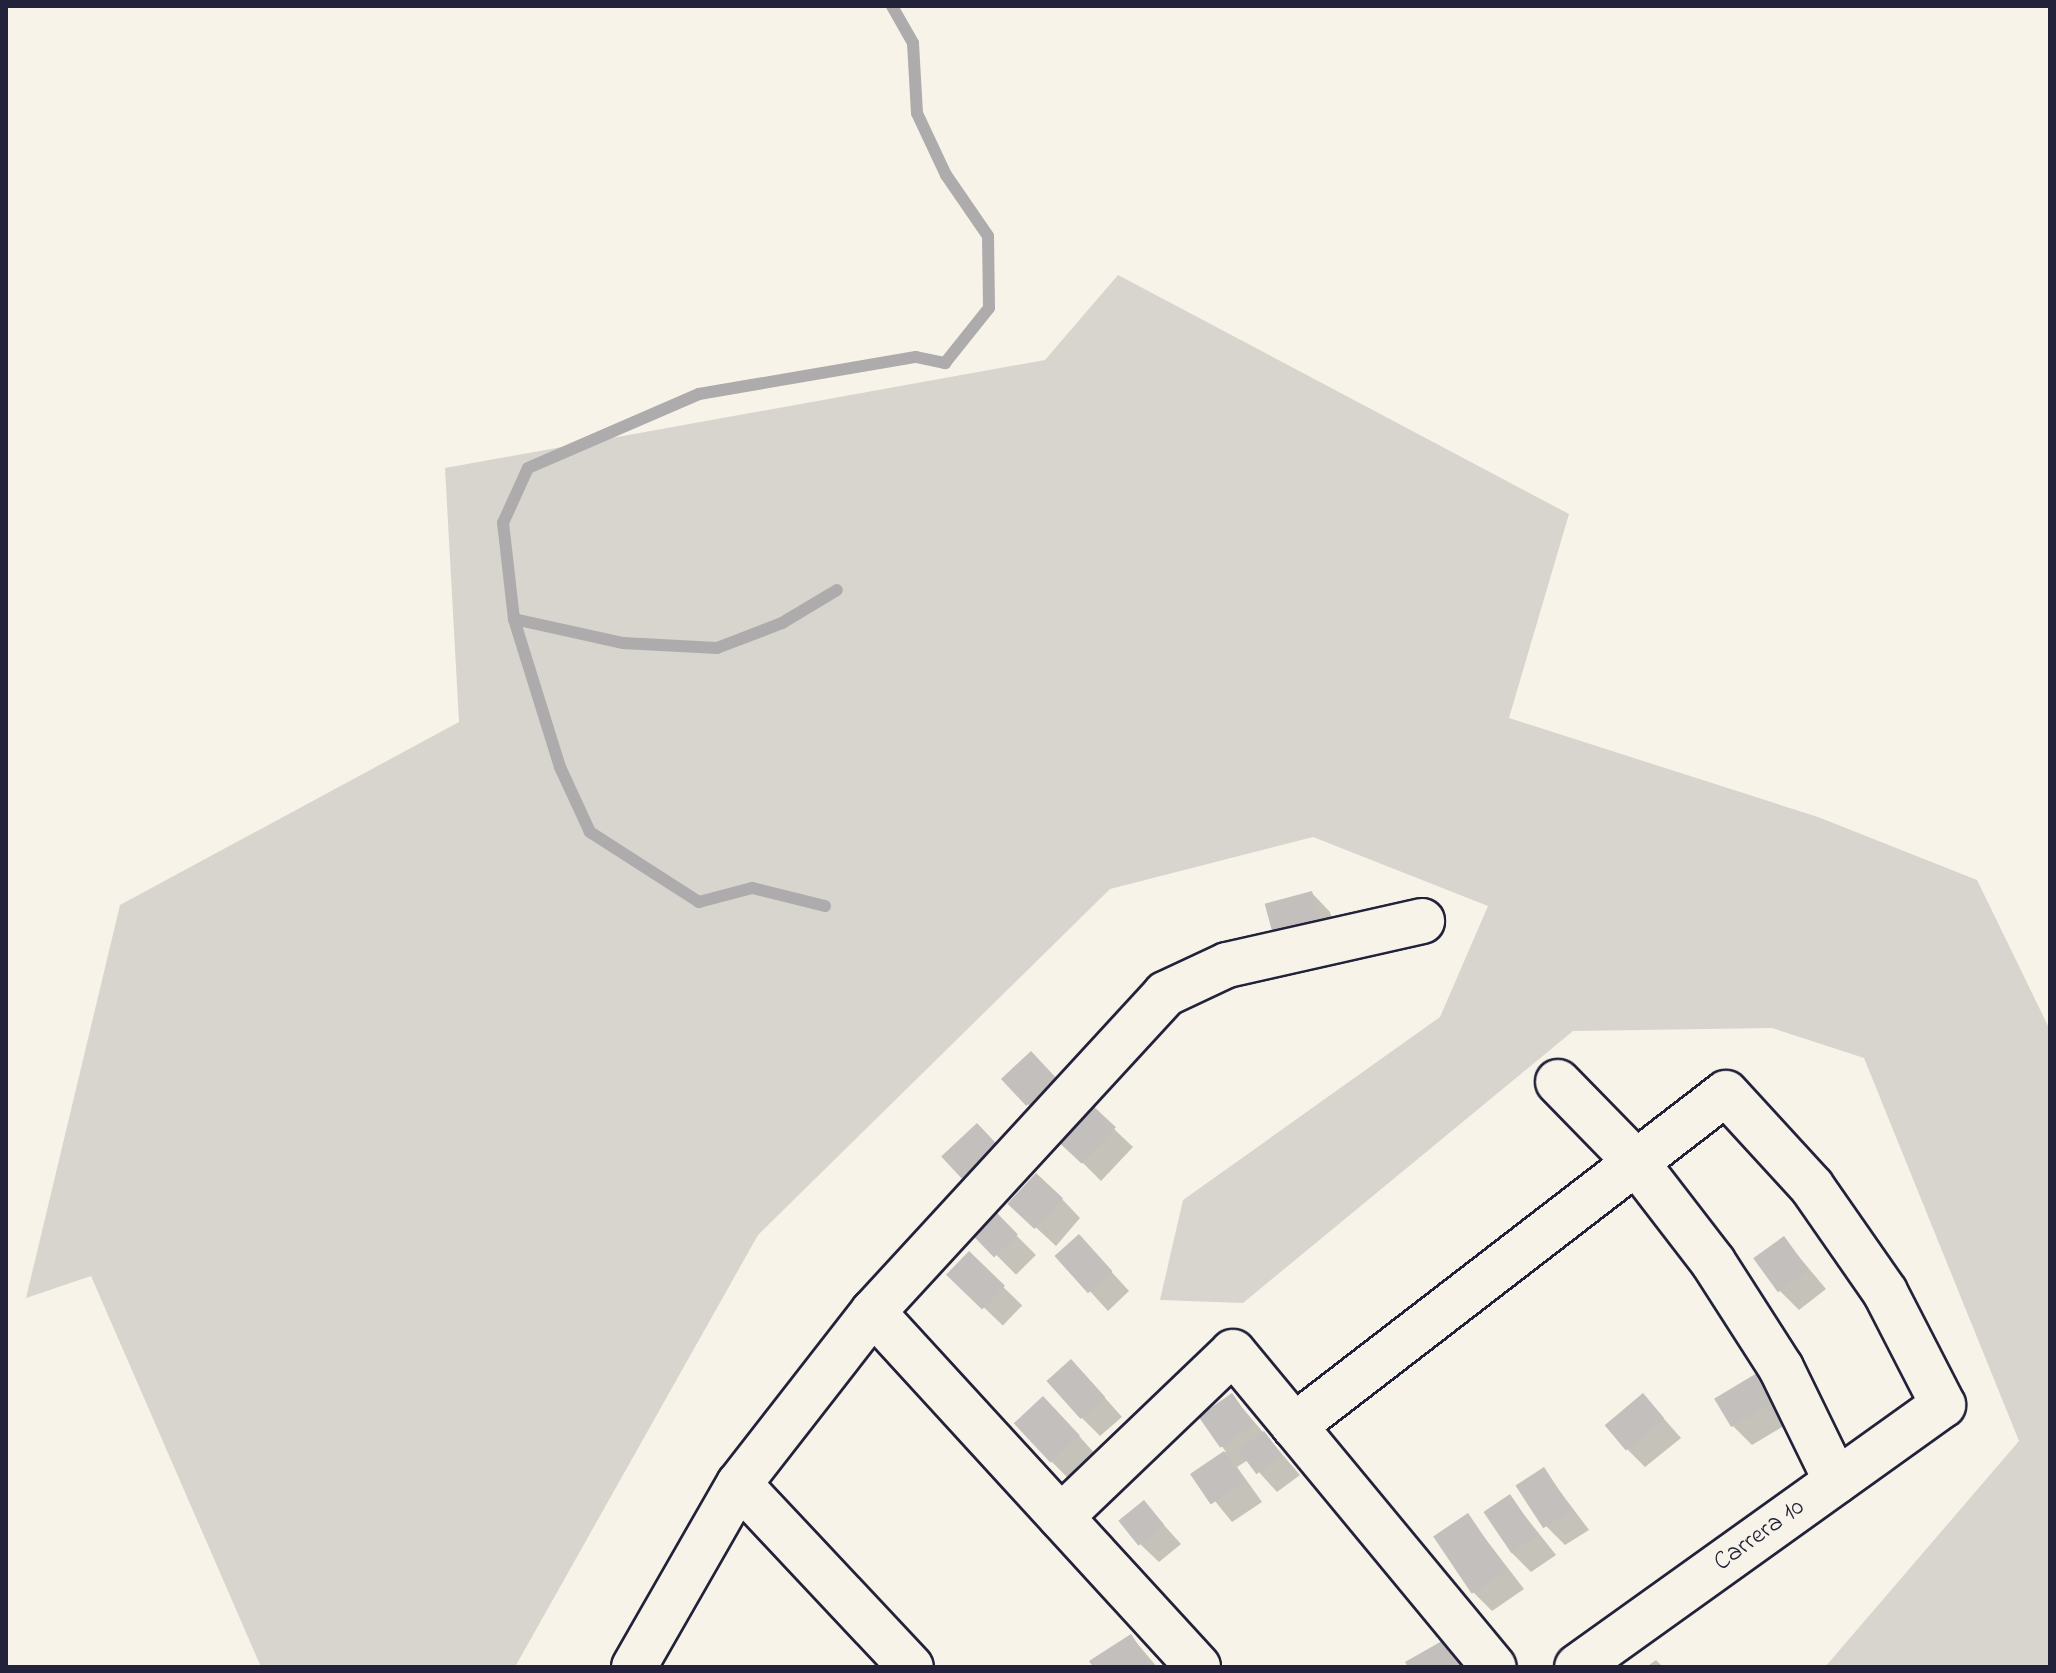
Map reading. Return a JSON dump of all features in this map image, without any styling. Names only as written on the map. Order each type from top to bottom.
[{"type":"street","points":[[634,1667],[739,1484],[873,1312],[1165,994],[1227,965],[1422,921]]},
{"type":"street","points":[[1558,1082],[1636,1162],[1713,1262],[1781,1368],[1836,1481]]},
{"type":"street","name":"Carrera 10","points":[[1577,1667],[1943,1405],[1885,1292],[1812,1187],[1726,1093],[1636,1162]]},
{"type":"street","points":[[1294,1426],[1636,1162]]},
{"type":"street","points":[[873,1312],[1198,1667]]},
{"type":"street","points":[[1061,1517],[1233,1352],[1494,1667]]},
{"type":"street","points":[[739,1484],[911,1667]]},
{"type":"shaded area","points":[[1118,275],[1569,514],[1509,718],[1818,817],[1977,880],[2050,1030],[2050,1667],[1825,1667],[2019,1441],[1864,1058],[1772,1028],[1573,1031],[1243,1303],[1160,1300],[1183,1200],[1440,1017],[1488,906],[1313,837],[1110,889],[758,1235],[515,1667],[261,1667],[91,1276],[26,1298],[120,905],[459,722],[445,468],[1045,360]]},
{"type":"building","points":[[1312,891],[1321,924],[1273,937],[1265,904]]},
{"type":"building","points":[[1031,1051],[1056,1078],[1026,1106],[1001,1079]]},
{"type":"building","points":[[1091,1104],[1116,1127],[1082,1164],[1057,1141]]},
{"type":"building","points":[[977,1123],[1000,1148],[964,1181],[941,1156]]},
{"type":"building","points":[[1036,1173],[1063,1198],[1034,1229],[1007,1204]]},
{"type":"building","points":[[997,1213],[1018,1235],[994,1258],[973,1236]]},
{"type":"building","points":[[1079,1234],[1112,1271],[1088,1293],[1054,1256]]},
{"type":"building","points":[[1784,1236],[1809,1270],[1778,1292],[1753,1258]]},
{"type":"building","points":[[969,1251],[1005,1286],[982,1309],[946,1275]]},
{"type":"building","points":[[1071,1359],[1105,1397],[1081,1419],[1046,1381]]},
{"type":"building","points":[[1757,1373],[1774,1401],[1731,1427],[1714,1399]]},
{"type":"building","points":[[1232,1393],[1254,1424],[1220,1448],[1198,1417]]},
{"type":"building","points":[[1643,1393],[1664,1418],[1626,1450],[1605,1425]]},
{"type":"building","points":[[1043,1396],[1080,1435],[1051,1463],[1014,1423]]},
{"type":"building","points":[[1264,1431],[1282,1455],[1256,1474],[1238,1450]]},
{"type":"building","points":[[1224,1451],[1245,1482],[1211,1505],[1190,1474]]},
{"type":"building","points":[[1544,1467],[1572,1510],[1543,1528],[1515,1486]]},
{"type":"building","points":[[1510,1494],[1538,1535],[1511,1553],[1483,1512]]},
{"type":"building","points":[[1144,1500],[1164,1525],[1138,1546],[1118,1521]]},
{"type":"building","points":[[1468,1513],[1507,1570],[1472,1594],[1433,1536]]},
{"type":"building","points":[[1131,1634],[1149,1662],[1141,1667],[1093,1667],[1089,1661]]},
{"type":"building","points":[[1442,1641],[1458,1667],[1408,1667],[1405,1662]]},
{"type":"waterway","points":[[825,906],[752,888],[699,902],[590,832],[560,767],[514,619],[503,523],[528,468],[699,394],[916,357],[945,363],[989,308],[988,236],[946,175],[917,113],[913,43],[892,6]]},
{"type":"waterway","points":[[514,619],[623,643],[717,648],[782,623],[837,590]]}]
